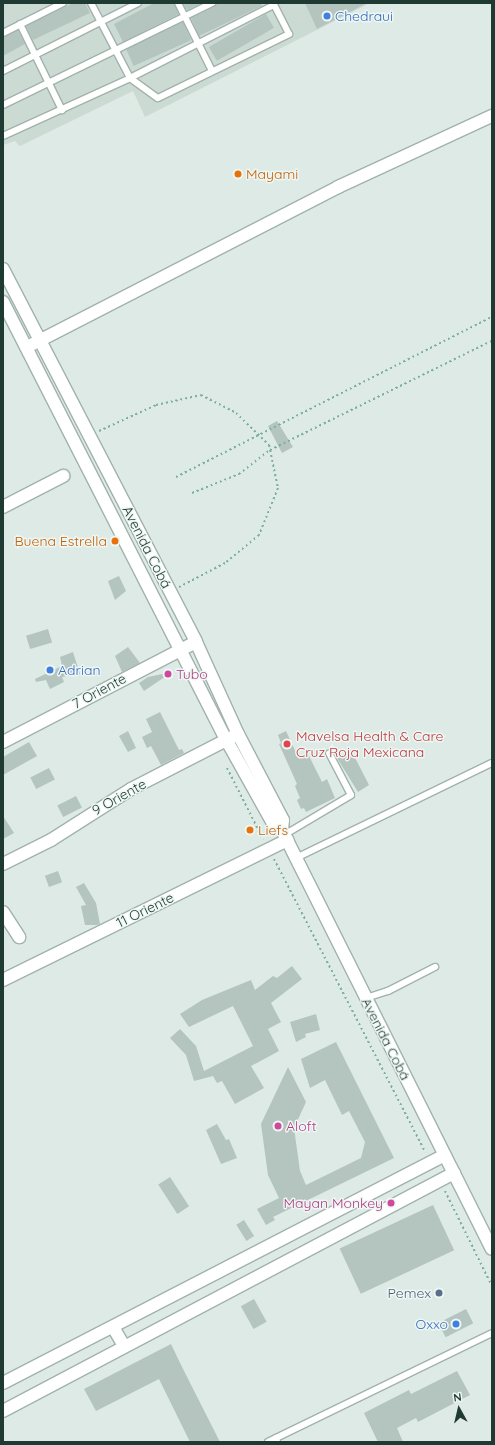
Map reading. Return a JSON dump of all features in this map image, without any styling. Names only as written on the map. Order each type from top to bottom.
[{"type":"street","points":[[28,347],[338,187],[492,116]]},
{"type":"street","name":"Avenida Cobá","points":[[3,269],[39,342],[196,642],[238,734],[283,820],[284,835]]},
{"type":"street","name":"Avenida Cobá","points":[[3,302],[28,347],[182,649],[227,741],[274,825],[284,835],[296,858],[492,1249]]},
{"type":"street","points":[[3,507],[63,476]]},
{"type":"street","name":"7 Oriente","points":[[3,742],[196,642]]},
{"type":"street","name":"9 Oriente","points":[[3,864],[51,840],[131,789],[238,734]]},
{"type":"street","name":"11 Oriente","points":[[3,980],[284,835]]},
{"type":"street","points":[[3,912],[19,937]]},
{"type":"street","points":[[3,1384],[445,1155]]},
{"type":"street","points":[[3,1411],[454,1173]]},
{"type":"street","points":[[113,1327],[124,1346]]},
{"type":"lane","points":[[3,33],[64,3]]},
{"type":"lane","points":[[3,136],[130,78],[273,4],[289,34],[158,98],[130,78],[91,3]]},
{"type":"lane","points":[[3,70],[35,56],[138,3]]},
{"type":"lane","points":[[178,3],[212,71]]},
{"type":"lane","points":[[3,105],[116,52],[212,3]]},
{"type":"lane","points":[[20,24],[62,110]]},
{"type":"lane","points":[[284,835],[351,795],[329,753]]},
{"type":"lane","points":[[296,858],[492,763]]},
{"type":"lane","points":[[366,998],[388,991],[435,967]]},
{"type":"lane","points":[[268,1442],[277,1440],[492,1333]]},
{"type":"path","points":[[176,477],[258,434],[492,317]]},
{"type":"path","points":[[192,493],[239,474],[270,450],[492,341]]},
{"type":"path","points":[[89,436],[156,405],[201,395],[236,414],[269,445],[278,488],[259,535],[225,563],[170,592]]},
{"type":"shaded area","points":[[3,3],[370,3],[145,117],[133,91],[20,146],[15,141],[3,145]]},
{"type":"building","points":[[73,3],[85,3],[90,13],[33,40],[26,26]]},
{"type":"building","points":[[154,3],[174,3],[179,14],[123,42],[114,24]]},
{"type":"building","points":[[183,3],[202,3],[187,10]]},
{"type":"building","points":[[216,3],[261,3],[262,6],[199,36],[191,18],[214,7]]},
{"type":"building","name":"Chedraui","points":[[305,3],[367,3],[317,29]]},
{"type":"building","points":[[266,14],[274,28],[217,61],[209,47]]},
{"type":"building","points":[[183,22],[191,40],[134,66],[125,48]]},
{"type":"building","points":[[18,30],[25,44],[3,56],[3,37]]},
{"type":"building","points":[[277,421],[293,447],[282,453],[268,426]]},
{"type":"building","points":[[119,576],[126,591],[115,600],[108,581]]},
{"type":"building","points":[[48,629],[52,642],[30,649],[26,636]]},
{"type":"building","points":[[128,647],[140,663],[122,672],[115,656]]},
{"type":"building","points":[[73,652],[80,674],[62,677],[64,682],[50,689],[46,680],[36,682],[35,679],[62,666],[60,657]]},
{"type":"building","points":[[172,672],[144,691],[139,683],[148,677]]},
{"type":"building","points":[[160,712],[179,750],[182,749],[184,753],[161,765],[151,746],[147,748],[142,737],[152,732],[146,719]]},
{"type":"building","points":[[128,731],[136,748],[128,752],[119,736]]},
{"type":"building","points":[[286,731],[299,759],[308,754],[322,782],[327,779],[335,798],[306,812],[304,808],[301,809],[297,800],[300,798],[295,786],[297,784],[279,744],[281,743],[278,735]]},
{"type":"building","points":[[29,742],[37,756],[3,775],[3,757]]},
{"type":"building","points":[[351,750],[369,785],[358,792],[337,758]]},
{"type":"building","points":[[49,768],[55,780],[36,789],[30,778]]},
{"type":"building","points":[[76,796],[82,808],[63,817],[57,806]]},
{"type":"building","points":[[3,816],[14,833],[3,839]]},
{"type":"building","points":[[58,871],[62,882],[49,887],[45,876]]},
{"type":"building","points":[[84,883],[96,903],[100,924],[85,925],[81,906],[86,905],[76,887]]},
{"type":"building","points":[[292,966],[302,979],[271,1003],[281,1022],[268,1029],[279,1051],[251,1066],[264,1088],[235,1104],[222,1081],[217,1083],[213,1076],[194,1081],[186,1055],[170,1038],[180,1029],[196,1046],[204,1071],[253,1046],[233,1006],[189,1027],[180,1014],[202,1000],[251,980],[255,990],[273,976],[277,978]]},
{"type":"building","points":[[316,1014],[320,1030],[305,1034],[306,1037],[296,1042],[290,1022]]},
{"type":"building","name":"Aloft","points":[[336,1042],[394,1158],[273,1217],[275,1220],[266,1225],[257,1209],[279,1198],[268,1175],[261,1124],[288,1067],[306,1102],[294,1128],[300,1171],[306,1185],[361,1158],[365,1142],[349,1111],[342,1115],[325,1080],[310,1088],[301,1059]]},
{"type":"building","points":[[217,1124],[226,1140],[229,1139],[237,1158],[221,1164],[206,1130]]},
{"type":"building","points":[[170,1177],[189,1206],[177,1214],[158,1185]]},
{"type":"building","points":[[433,1205],[454,1250],[361,1294],[340,1249]]},
{"type":"building","points":[[244,1220],[254,1236],[246,1241],[236,1225]]},
{"type":"building","points":[[254,1299],[267,1322],[253,1329],[241,1306]]},
{"type":"building","name":"Oxxo","points":[[466,1309],[473,1323],[446,1337],[438,1323]]},
{"type":"building","points":[[171,1344],[220,1442],[190,1442],[159,1379],[96,1411],[84,1389]]},
{"type":"building","points":[[457,1371],[470,1395],[418,1422],[416,1418],[397,1428],[403,1442],[378,1442],[364,1413],[409,1390],[411,1394]]},
{"type":"place","name":"Chedraui","points":[[327,16]]},
{"type":"place","name":"Mayami","points":[[238,174]]},
{"type":"place","name":"Buena Estrella","points":[[115,541]]},
{"type":"place","name":"Adrian","points":[[50,670]]},
{"type":"place","name":"Tubo","points":[[168,674]]},
{"type":"place","name":"Mavelsa Health & Care Cruz Roja Mexicana","points":[[287,744]]},
{"type":"place","name":"Liefs","points":[[250,830]]},
{"type":"place","name":"Aloft","points":[[278,1126]]},
{"type":"place","name":"Mayan Monkey","points":[[391,1203]]},
{"type":"place","name":"Pemex","points":[[439,1293]]},
{"type":"place","name":"Oxxo","points":[[456,1324]]}]
